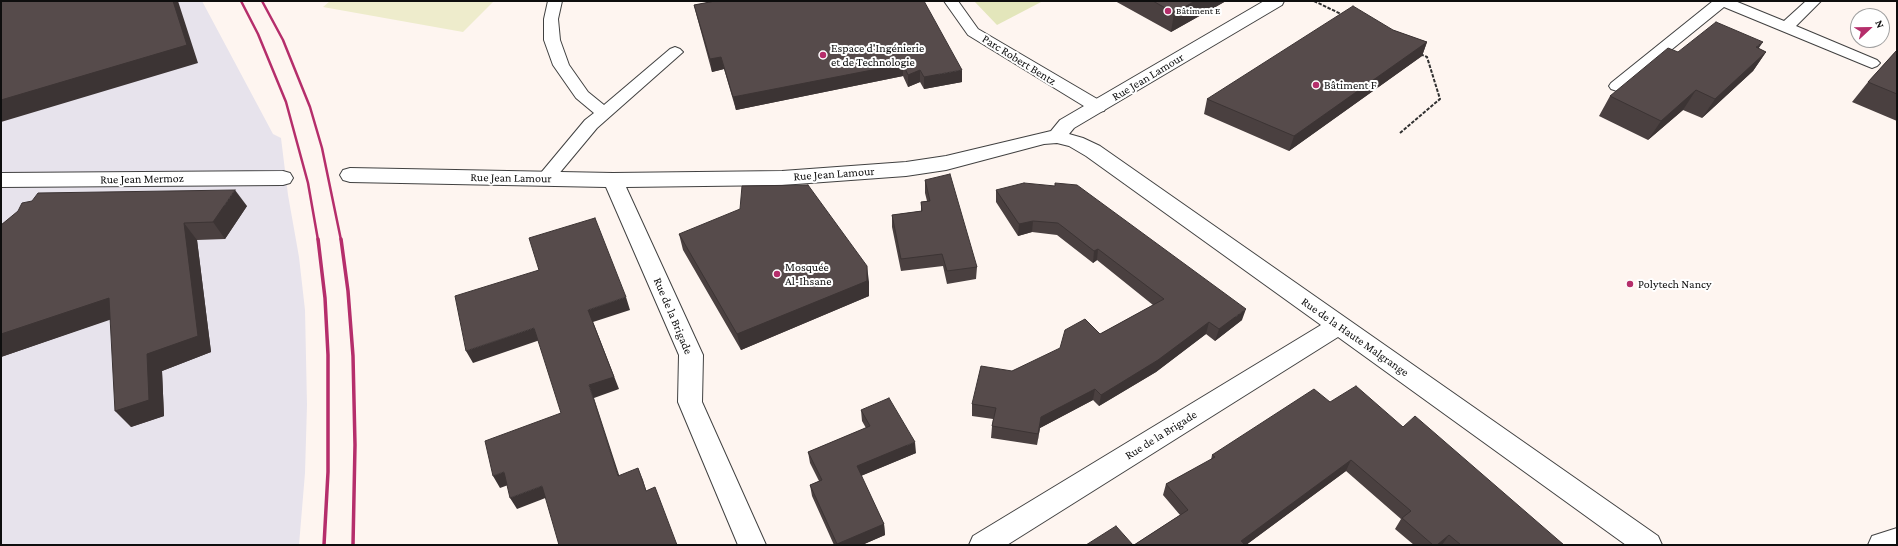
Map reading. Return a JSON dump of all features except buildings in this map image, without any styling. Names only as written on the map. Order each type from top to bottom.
[{"type":"street","name":"Rue Jean Lamour","points":[[350,175],[613,180],[782,178],[906,169],[965,160],[1044,138],[1057,137],[1067,124],[1276,1]]},
{"type":"street","name":"Rue de la Haute Malgrange","points":[[1057,137],[1076,142],[1093,151],[1648,545]]},
{"type":"street","name":"Rue Jean Mermoz","points":[[1,180],[282,178]]},
{"type":"street","name":"Rue de la Brigade","points":[[613,180],[691,355],[690,402],[752,545]]},
{"type":"street","name":"Rue de la Brigade","points":[[983,545],[1339,325]]},
{"type":"street","points":[[1882,545],[1897,540]]},
{"type":"lane","points":[[555,1],[551,19],[552,40],[561,65],[582,95],[604,113]]},
{"type":"lane","name":"Parc Robert Bentz","points":[[951,1],[973,32],[1098,107]]},
{"type":"lane","points":[[1617,86],[1722,1],[1872,63]]},
{"type":"lane","points":[[1787,28],[1814,1]]},
{"type":"lane","points":[[546,178],[591,124],[675,52]]},
{"type":"path","points":[[1314,1],[1350,19]]},
{"type":"path","points":[[1400,133],[1440,99],[1427,57],[1420,54]]},
{"type":"shaded area","points":[[1,1],[202,1],[273,134],[281,138],[288,195],[299,257],[305,310],[307,405],[305,473],[299,545],[1,545]]},
{"type":"shaded area","points":[[330,1],[494,1],[463,32],[323,7]]},
{"type":"green space","points":[[974,1],[1043,1],[997,25]]},
{"type":"railway","points":[[241,1],[258,34],[286,102],[308,183],[318,240]]},
{"type":"railway","points":[[262,1],[283,40],[310,107],[322,148],[341,240]]},
{"type":"railway","points":[[318,239],[325,298],[328,355],[328,472],[324,545]]},
{"type":"railway","points":[[341,239],[348,291],[353,356],[355,445],[353,545]]},
{"type":"place","name":"Bâtiment E","points":[[1168,11]]},
{"type":"place","name":"Espace d'Ingénierie et de Technologie","points":[[823,55]]},
{"type":"place","name":"Bâtiment F","points":[[1316,85]]},
{"type":"place","name":"Mosquée Al-Ihsane","points":[[777,274]]},
{"type":"place","name":"Polytech Nancy","points":[[1630,284]]}]
